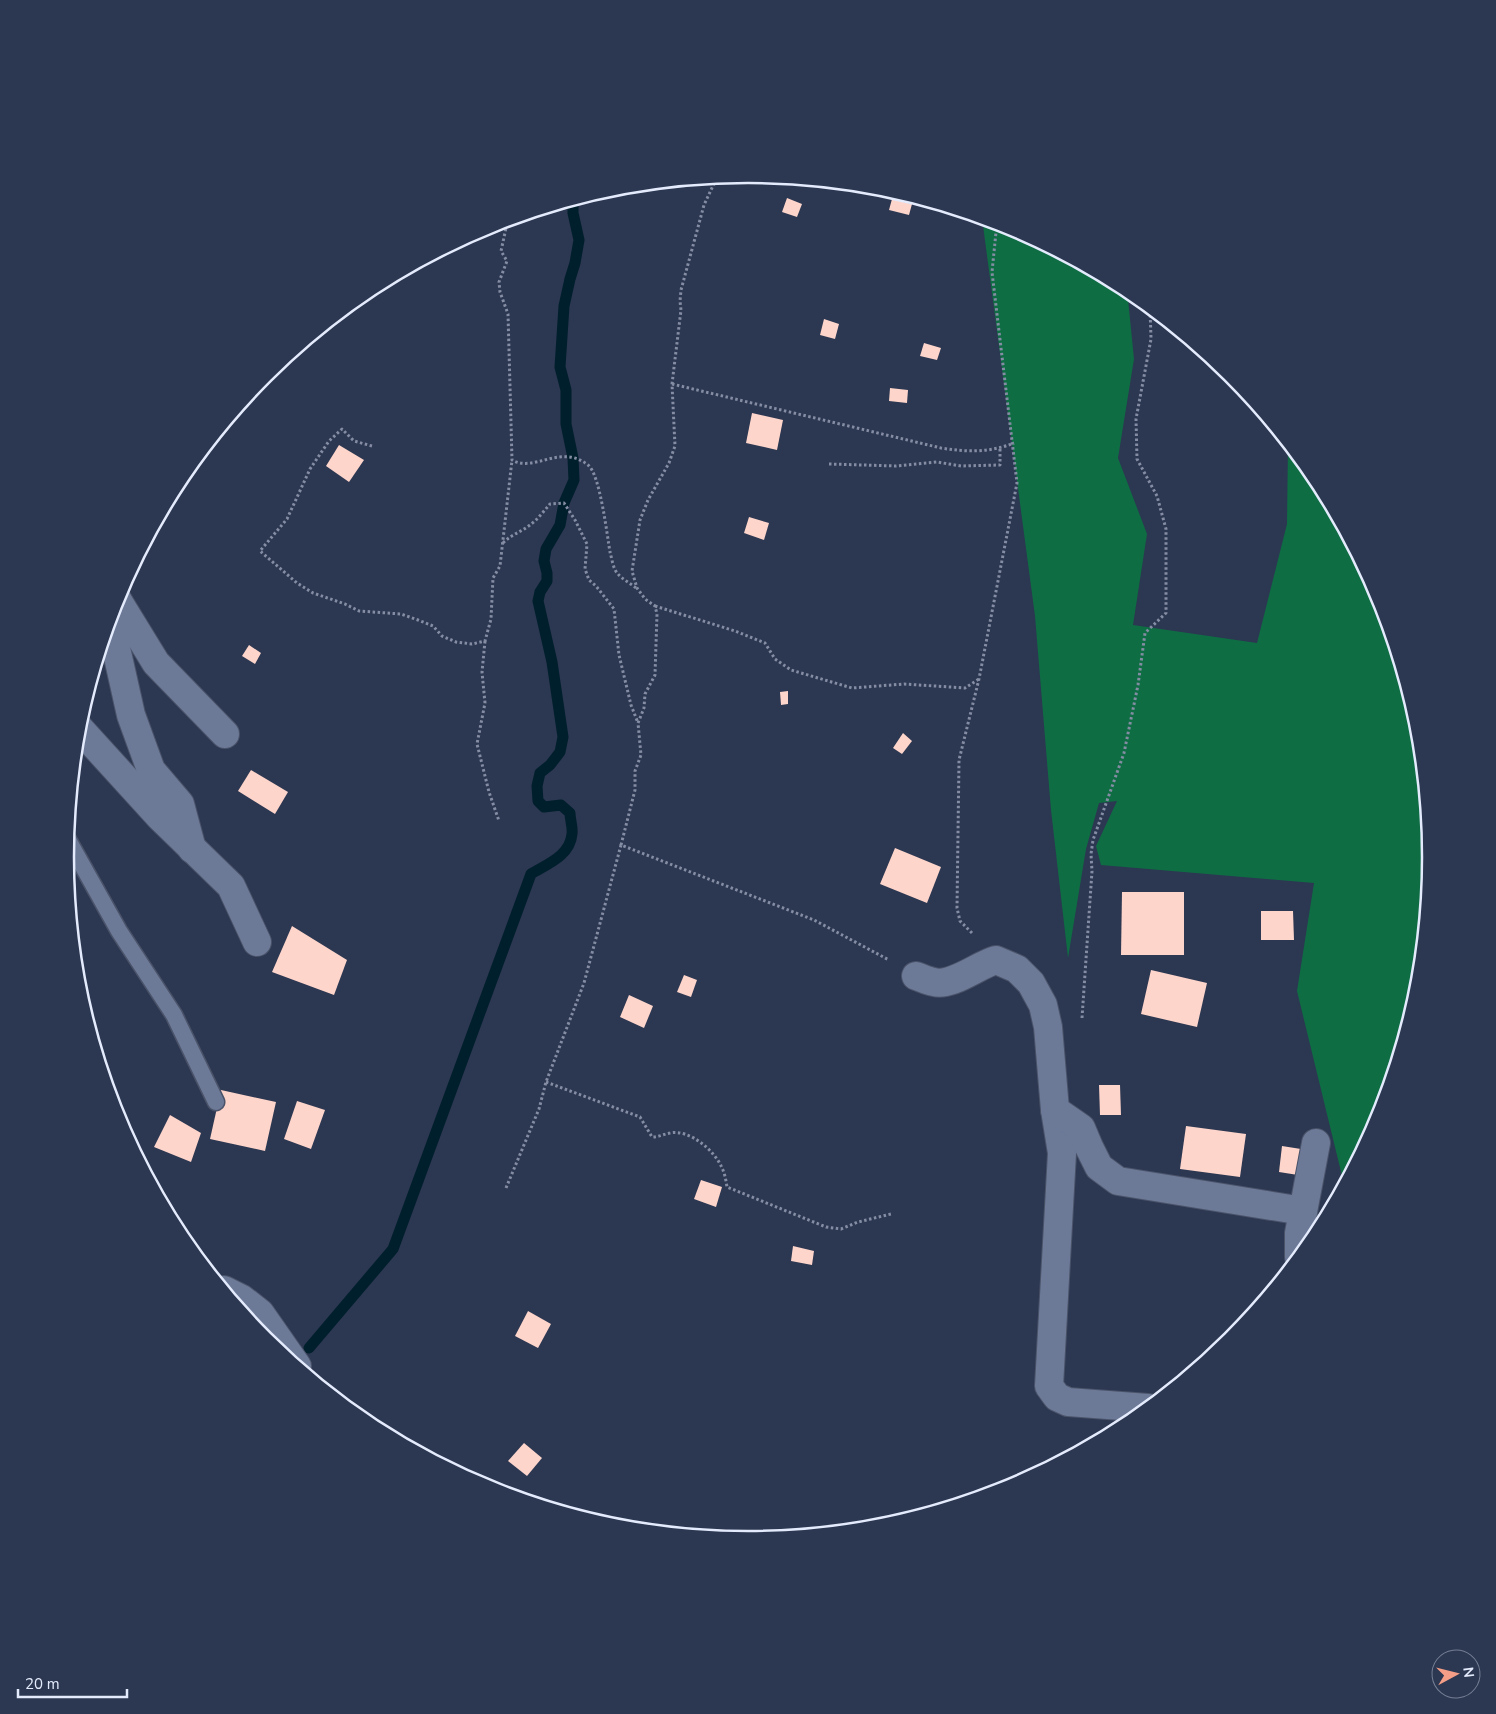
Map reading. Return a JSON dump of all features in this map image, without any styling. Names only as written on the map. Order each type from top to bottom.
[{"type":"street","points":[[122,607],[156,663],[225,734]]},
{"type":"street","points":[[117,622],[116,648],[130,715],[151,770],[180,804],[192,849]]},
{"type":"street","points":[[85,735],[160,817],[231,886],[257,942]]},
{"type":"street","points":[[916,976],[936,983],[947,983],[996,960],[1017,969],[1031,983],[1043,1005],[1048,1027],[1062,1153],[1049,1386],[1057,1397],[1068,1402],[1138,1407]]},
{"type":"street","points":[[1056,1110],[1081,1128],[1088,1147],[1099,1167],[1118,1181],[1303,1211]]},
{"type":"street","points":[[1299,1245],[1299,1232],[1316,1142]]},
{"type":"street","points":[[236,1296],[260,1312],[282,1345]]},
{"type":"lane","points":[[74,851],[120,931],[174,1015],[216,1102]]},
{"type":"path","points":[[636,588],[632,571],[640,520],[648,500],[669,463],[676,446],[672,384],[681,310],[681,290],[704,205],[714,184]]},
{"type":"path","points":[[499,821],[489,792],[477,744],[485,703],[482,672],[485,641],[491,618],[493,578],[500,566],[512,460],[508,314],[500,292],[499,282],[507,261],[500,251],[506,228]]},
{"type":"path","points":[[996,230],[992,272],[1014,443],[1017,482],[979,679],[958,760],[957,908],[960,921],[990,948],[996,960]]},
{"type":"path","points":[[1081,1020],[1093,840],[1124,753],[1138,685],[1146,633],[1166,613],[1166,529],[1157,496],[1137,459],[1136,419],[1151,338],[1150,316]]},
{"type":"path","points":[[672,384],[964,452],[1000,449],[1014,443]]},
{"type":"path","points":[[372,446],[354,441],[342,429],[329,441],[310,469],[287,519],[260,551],[313,593],[345,604],[358,611],[401,614],[432,626],[442,636],[456,642],[472,644],[485,641]]},
{"type":"path","points":[[829,464],[896,466],[937,462],[961,466],[1000,465],[1000,449]]},
{"type":"path","points":[[512,460],[520,464],[554,456],[563,456],[580,459],[590,466],[597,479],[616,573],[636,588],[654,606],[735,631],[765,643],[774,660],[791,670],[852,688],[904,684],[965,688],[979,679]]},
{"type":"path","points":[[502,543],[511,535],[522,531],[532,524],[550,504],[564,503],[576,520],[587,544],[585,569],[589,580],[614,609],[619,655],[631,705],[638,723],[641,755],[635,771],[635,790],[584,983],[546,1082],[535,1117],[506,1188]]},
{"type":"path","points":[[638,723],[644,708],[645,694],[655,675],[657,614],[654,606]]},
{"type":"path","points":[[621,845],[814,920],[916,976]]},
{"type":"path","points":[[546,1082],[640,1117],[652,1137],[661,1137],[671,1132],[688,1135],[708,1146],[722,1167],[727,1187],[826,1226],[841,1229],[858,1222],[891,1214]]},
{"type":"green space","points":[[983,226],[1046,252],[1128,300],[1134,359],[1118,458],[1147,534],[1133,625],[1257,643],[1287,524],[1288,454],[1309,482],[1332,520],[1353,559],[1371,599],[1399,682],[1409,725],[1421,813],[1421,901],[1409,989],[1399,1032],[1371,1115],[1342,1176],[1297,991],[1314,883],[1101,865],[1096,846],[1117,801],[1099,803],[1086,849],[1068,958],[1051,810],[1035,616]]},
{"type":"building","points":[[787,198],[802,204],[797,217],[782,212]]},
{"type":"building","points":[[892,199],[912,204],[909,215],[889,210]]},
{"type":"building","points":[[824,319],[839,324],[835,339],[820,335]]},
{"type":"building","points":[[924,343],[941,348],[937,360],[920,356]]},
{"type":"building","points":[[890,388],[908,390],[907,403],[889,401]]},
{"type":"building","points":[[752,413],[783,420],[777,450],[746,443]]},
{"type":"building","points":[[339,445],[364,460],[349,482],[326,466]]},
{"type":"building","points":[[749,517],[769,523],[764,540],[744,533]]},
{"type":"building","points":[[249,645],[261,653],[255,664],[242,656]]},
{"type":"building","points":[[788,691],[788,704],[781,705],[780,692]]},
{"type":"building","points":[[903,733],[912,741],[902,754],[893,748]]},
{"type":"building","points":[[251,770],[288,792],[275,814],[238,791]]},
{"type":"building","points":[[895,848],[941,867],[927,903],[880,884]]},
{"type":"building","points":[[1122,892],[1184,892],[1184,955],[1121,955]]},
{"type":"building","points":[[1261,911],[1293,911],[1294,940],[1261,940]]},
{"type":"building","points":[[292,926],[347,960],[334,995],[272,972]]},
{"type":"building","points":[[1151,970],[1207,983],[1197,1027],[1141,1014]]},
{"type":"building","points":[[684,975],[697,980],[691,997],[677,992]]},
{"type":"building","points":[[629,995],[653,1006],[644,1028],[620,1017]]},
{"type":"building","points":[[1099,1085],[1120,1085],[1121,1115],[1100,1115]]},
{"type":"building","points":[[221,1090],[276,1102],[265,1151],[210,1139]]},
{"type":"building","points":[[297,1101],[325,1110],[311,1149],[284,1139]]},
{"type":"building","points":[[170,1115],[201,1133],[191,1162],[154,1147]]},
{"type":"building","points":[[1186,1126],[1246,1134],[1240,1177],[1180,1169]]},
{"type":"building","points":[[1282,1146],[1301,1149],[1298,1175],[1279,1172]]},
{"type":"building","points":[[701,1180],[722,1187],[716,1207],[694,1199]]},
{"type":"building","points":[[793,1246],[814,1251],[812,1265],[791,1261]]},
{"type":"building","points":[[528,1311],[551,1324],[538,1348],[515,1336]]},
{"type":"building","points":[[524,1443],[542,1458],[527,1476],[508,1461]]},
{"type":"waterway","points":[[309,1348],[393,1249],[531,874],[562,854],[570,842],[572,831],[570,813],[561,805],[544,807],[538,801],[537,786],[540,773],[550,765],[560,752],[563,737],[552,662],[538,601],[540,592],[547,581],[544,561],[546,549],[560,525],[564,503],[574,480],[573,458],[566,424],[566,390],[560,367],[564,306],[579,240],[573,206]]}]
